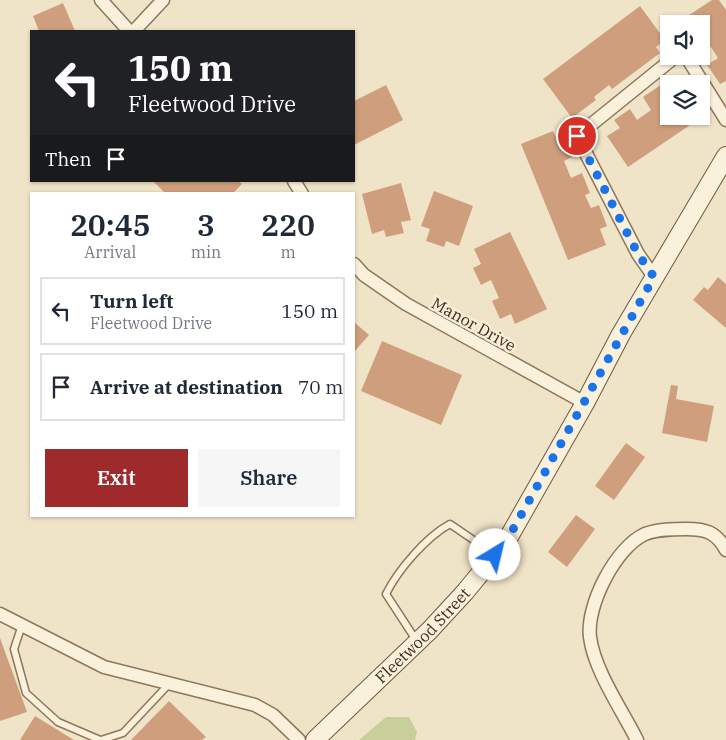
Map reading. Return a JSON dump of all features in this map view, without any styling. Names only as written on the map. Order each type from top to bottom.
[{"type":"street","points":[[101,0],[128,30]]},
{"type":"street","points":[[135,30],[163,0]]},
{"type":"street","points":[[654,277],[638,254],[577,136],[665,65]]},
{"type":"street","points":[[692,65],[726,120]]},
{"type":"street","name":"Fleetwood Street","points":[[315,740],[418,642],[465,592],[506,542],[654,277],[726,156]]},
{"type":"street","name":"Manor Drive","points":[[355,265],[364,275],[406,304],[585,403]]},
{"type":"street","points":[[637,740],[595,657],[590,636],[592,614],[598,593],[611,569],[628,546],[645,534],[664,530],[707,529],[720,539],[726,550]]},
{"type":"street","points":[[0,614],[104,667],[254,705],[273,715],[299,740]]},
{"type":"lane","points":[[418,642],[386,594],[395,576],[438,530],[450,524],[495,555]]},
{"type":"lane","points":[[22,626],[14,649],[26,692],[58,722],[100,740],[123,733],[169,684]]},
{"type":"green space","points":[[386,717],[409,717],[417,732],[415,740],[359,740]]},
{"type":"building","points":[[712,0],[719,0],[726,10],[726,81],[720,84],[707,65],[710,65],[718,58],[710,46],[710,15],[689,15]]},
{"type":"building","points":[[63,3],[75,30],[39,30],[33,16]]},
{"type":"building","points":[[640,6],[660,33],[660,44],[656,47],[660,53],[612,89],[609,85],[594,97],[596,100],[572,118],[543,79]]},
{"type":"building","points":[[386,85],[403,120],[355,144],[355,100]]},
{"type":"building","points":[[660,85],[660,125],[690,125],[628,167],[607,136],[620,128],[614,120],[630,109],[637,120],[651,110],[643,97]]},
{"type":"building","points":[[553,131],[559,145],[566,142],[572,157],[564,161],[571,178],[582,173],[590,193],[585,195],[591,208],[599,205],[607,226],[600,229],[606,245],[568,260],[521,144]]},
{"type":"building","points":[[154,182],[239,182],[242,184],[234,192],[164,192]]},
{"type":"building","points":[[401,183],[411,220],[401,222],[404,233],[386,237],[384,230],[372,234],[362,194]]},
{"type":"building","points":[[434,191],[473,206],[459,246],[446,241],[444,247],[426,241],[430,229],[421,226]]},
{"type":"building","points":[[510,232],[547,309],[515,324],[511,314],[500,319],[492,301],[499,298],[491,280],[481,285],[473,268],[481,264],[474,249]]},
{"type":"building","points":[[718,277],[726,284],[726,328],[693,300],[704,287],[708,290]]},
{"type":"building","points":[[355,323],[369,335],[355,351]]},
{"type":"building","points":[[382,341],[462,375],[441,425],[361,391]]},
{"type":"building","points":[[671,385],[678,386],[676,399],[714,406],[707,442],[662,433]]},
{"type":"building","points":[[626,443],[645,457],[614,500],[595,486]]},
{"type":"building","points":[[576,515],[595,529],[567,567],[548,552]]},
{"type":"building","points":[[0,638],[27,712],[0,721]]},
{"type":"building","points":[[169,701],[206,737],[202,740],[131,740]]},
{"type":"building","points":[[35,716],[74,740],[20,740]]},
{"type":"route","points":[[495,555],[506,542],[654,277],[638,254],[577,136]]}]
